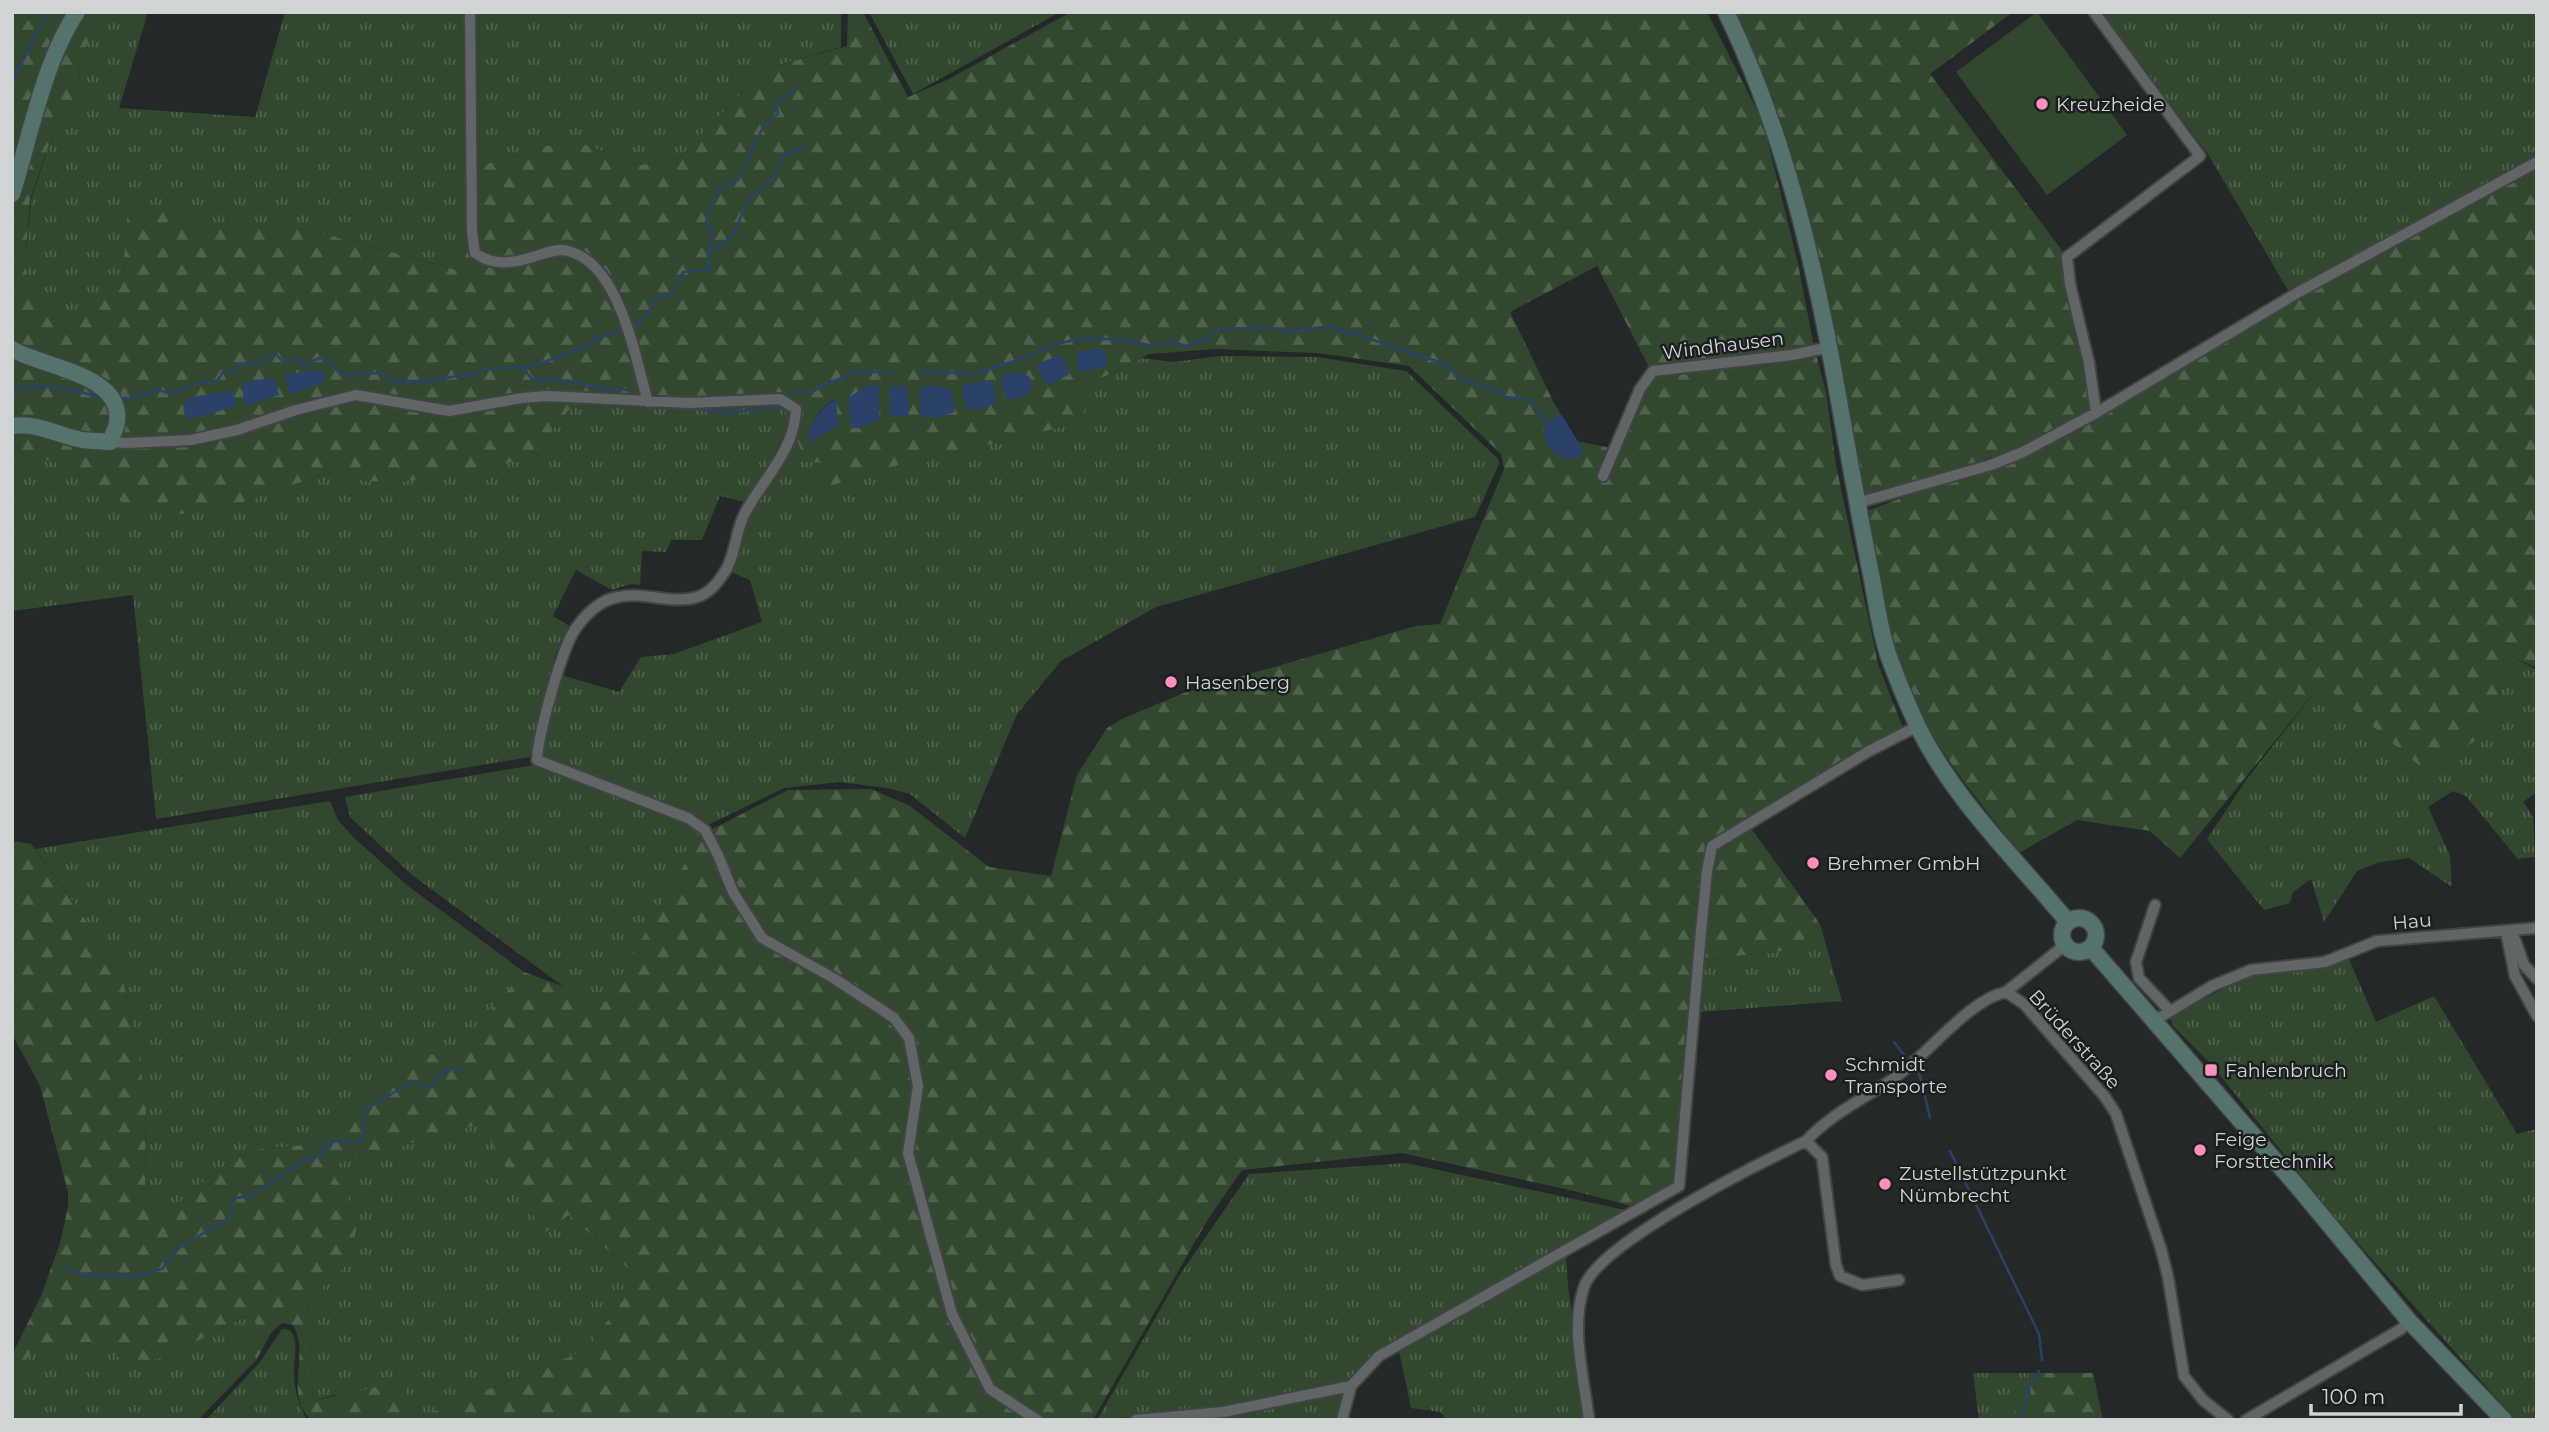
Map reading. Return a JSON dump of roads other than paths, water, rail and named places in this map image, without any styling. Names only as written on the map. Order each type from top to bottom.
[{"type":"main road","points":[[12,194],[47,80],[65,30],[77,12]]},
{"type":"main road","points":[[1726,12],[1748,58],[1772,120],[1800,213],[1830,347],[1857,503],[1888,655],[1918,726],[1944,772],[2068,922]]},
{"type":"main road","points":[[12,349],[94,382],[110,394],[117,410],[117,421],[110,442],[80,439],[60,432],[19,425],[12,426]]},
{"type":"main road","points":[[2081,918],[2092,923],[2096,934],[2091,948],[2079,952],[2065,945],[2062,935],[2068,922],[2081,918]]},
{"type":"main road","points":[[2091,948],[2298,1187],[2409,1321],[2504,1420]]},
{"type":"street","points":[[470,12],[472,232],[475,253],[486,261],[511,263],[566,250],[595,266],[608,281],[620,306],[648,402]]},
{"type":"street","points":[[2094,12],[2200,156],[2067,257],[2070,284],[2089,363],[2096,413]]},
{"type":"street","points":[[1857,503],[2013,456],[2096,413],[2297,293],[2537,162]]},
{"type":"street","name":"Windhausen","points":[[1603,476],[1640,388],[1653,371],[1792,355],[1830,347]]},
{"type":"street","points":[[110,442],[191,440],[237,430],[296,410],[356,395],[449,411],[535,397],[690,403],[780,399],[796,410],[796,421],[790,438],[744,514],[726,571],[713,588],[698,597],[677,599],[636,595],[617,597],[600,603],[575,629],[560,664],[537,760],[688,818],[705,830],[733,892],[762,938],[835,979],[894,1018],[909,1038],[918,1086],[908,1153],[952,1314],[990,1389],[1037,1420]]},
{"type":"street","points":[[1342,1420],[1351,1387],[1379,1356],[1679,1186],[1703,906],[1712,846],[1869,751],[1918,726]]},
{"type":"street","points":[[2154,1021],[2169,1011],[2139,978],[2136,962],[2155,905]]},
{"type":"street","name":"Hau","points":[[2169,1011],[2212,986],[2251,970],[2325,962],[2376,941],[2537,929]]},
{"type":"street","points":[[2509,932],[2524,965],[2537,979]]},
{"type":"street","points":[[2509,932],[2515,976],[2537,1016]]},
{"type":"street","points":[[2006,992],[2065,945]]},
{"type":"street","name":"Brüderstraße","points":[[1589,1420],[1577,1319],[1585,1284],[1612,1252],[1683,1206],[1751,1167],[1806,1141],[1822,1124],[1896,1077],[1975,1007],[1992,995],[2006,992],[2024,1004],[2105,1097],[2116,1114],[2163,1258],[2184,1376],[2203,1400],[2228,1420]]},
{"type":"street","points":[[1806,1141],[1822,1157],[1836,1265],[1840,1276],[1862,1285],[1899,1280]]},
{"type":"street","points":[[2246,1420],[2401,1329],[2409,1321]]},
{"type":"street","points":[[1136,1420],[1223,1412],[1351,1387]]},
{"type":"water","points":[[1097,348],[1105,352],[1108,366],[1079,372],[1076,358],[1080,352]]},
{"type":"water","points":[[1060,355],[1070,374],[1049,385],[1045,384],[1037,367],[1042,362]]},
{"type":"water","points":[[320,370],[325,380],[322,383],[289,394],[286,374]]},
{"type":"water","points":[[1020,372],[1030,377],[1032,387],[1026,396],[1012,400],[1005,397],[1001,379],[1003,374]]},
{"type":"water","points":[[275,379],[279,395],[244,404],[242,383]]},
{"type":"water","points":[[987,380],[993,385],[996,402],[981,409],[966,409],[962,385]]},
{"type":"water","points":[[879,385],[879,420],[851,428],[848,398],[865,387]]},
{"type":"water","points":[[932,385],[951,389],[955,412],[936,418],[921,417],[919,388]]},
{"type":"water","points":[[892,386],[907,386],[909,416],[890,416],[889,393]]},
{"type":"water","points":[[231,391],[234,393],[234,407],[190,419],[185,414],[185,405],[191,397]]},
{"type":"water","points":[[836,399],[838,426],[807,443],[816,417]]},
{"type":"water","points":[[1562,415],[1581,447],[1582,455],[1573,459],[1555,453],[1544,437],[1544,428],[1550,420]]},
{"type":"waterway","points":[[12,83],[47,12]]},
{"type":"waterway","points":[[634,327],[648,314],[654,298],[671,295],[683,272],[709,270],[708,255],[713,233],[706,221],[718,190],[738,180],[763,127],[778,114],[776,102],[788,96],[796,85]]},
{"type":"waterway","points":[[710,247],[717,249],[733,235],[749,198],[770,183],[783,156],[804,147]]},
{"type":"waterway","points":[[920,371],[973,374],[1060,343],[1085,338],[1124,340],[1153,346],[1174,342],[1185,346],[1207,339],[1219,329],[1272,328],[1287,332],[1331,326],[1348,334],[1359,334],[1448,365],[1458,379],[1500,392],[1506,397],[1531,400],[1547,424]]},
{"type":"waterway","points":[[524,367],[590,345],[596,339],[621,330]]},
{"type":"waterway","points":[[122,400],[160,390],[174,393],[197,384],[215,384],[223,372],[232,372],[240,364],[262,363],[268,356],[276,354],[284,363],[296,359],[304,365],[322,357],[341,375],[381,373],[395,382],[423,382],[463,375],[473,376],[484,369],[522,367],[532,379],[571,381],[604,389],[628,390]]},
{"type":"waterway","points":[[793,393],[813,391],[854,372],[891,372]]},
{"type":"waterway","points":[[12,390],[34,386],[56,387],[100,398]]},
{"type":"waterway","points":[[643,407],[699,409],[722,413],[756,410],[768,406],[787,409]]},
{"type":"waterway","points":[[1894,1042],[1904,1055]]},
{"type":"waterway","points":[[64,1268],[83,1275],[135,1277],[162,1269],[173,1252],[230,1217],[236,1198],[250,1196],[302,1162],[323,1155],[322,1146],[336,1141],[360,1142],[365,1130],[362,1111],[414,1081],[429,1089],[445,1070],[462,1070]]},
{"type":"waterway","points":[[1916,1070],[1920,1076],[1930,1118]]},
{"type":"waterway","points":[[1950,1151],[2039,1334],[2042,1360]]},
{"type":"waterway","points":[[2019,1420],[2027,1399],[2027,1391],[2039,1371]]},
{"type":"place","name":"Kreuzheide","points":[[2042,104]]},
{"type":"place","name":"Hasenberg","points":[[1171,682]]},
{"type":"place","name":"Brehmer GmbH","points":[[1813,863]]},
{"type":"place","name":"Fahlenbruch","points":[[2211,1070]]},
{"type":"place","name":"Schmidt Transporte","points":[[1831,1075]]},
{"type":"place","name":"Feige Forsttechnik","points":[[2200,1150]]},
{"type":"place","name":"Zustellstützpunkt Nümbrecht","points":[[1885,1184]]}]
